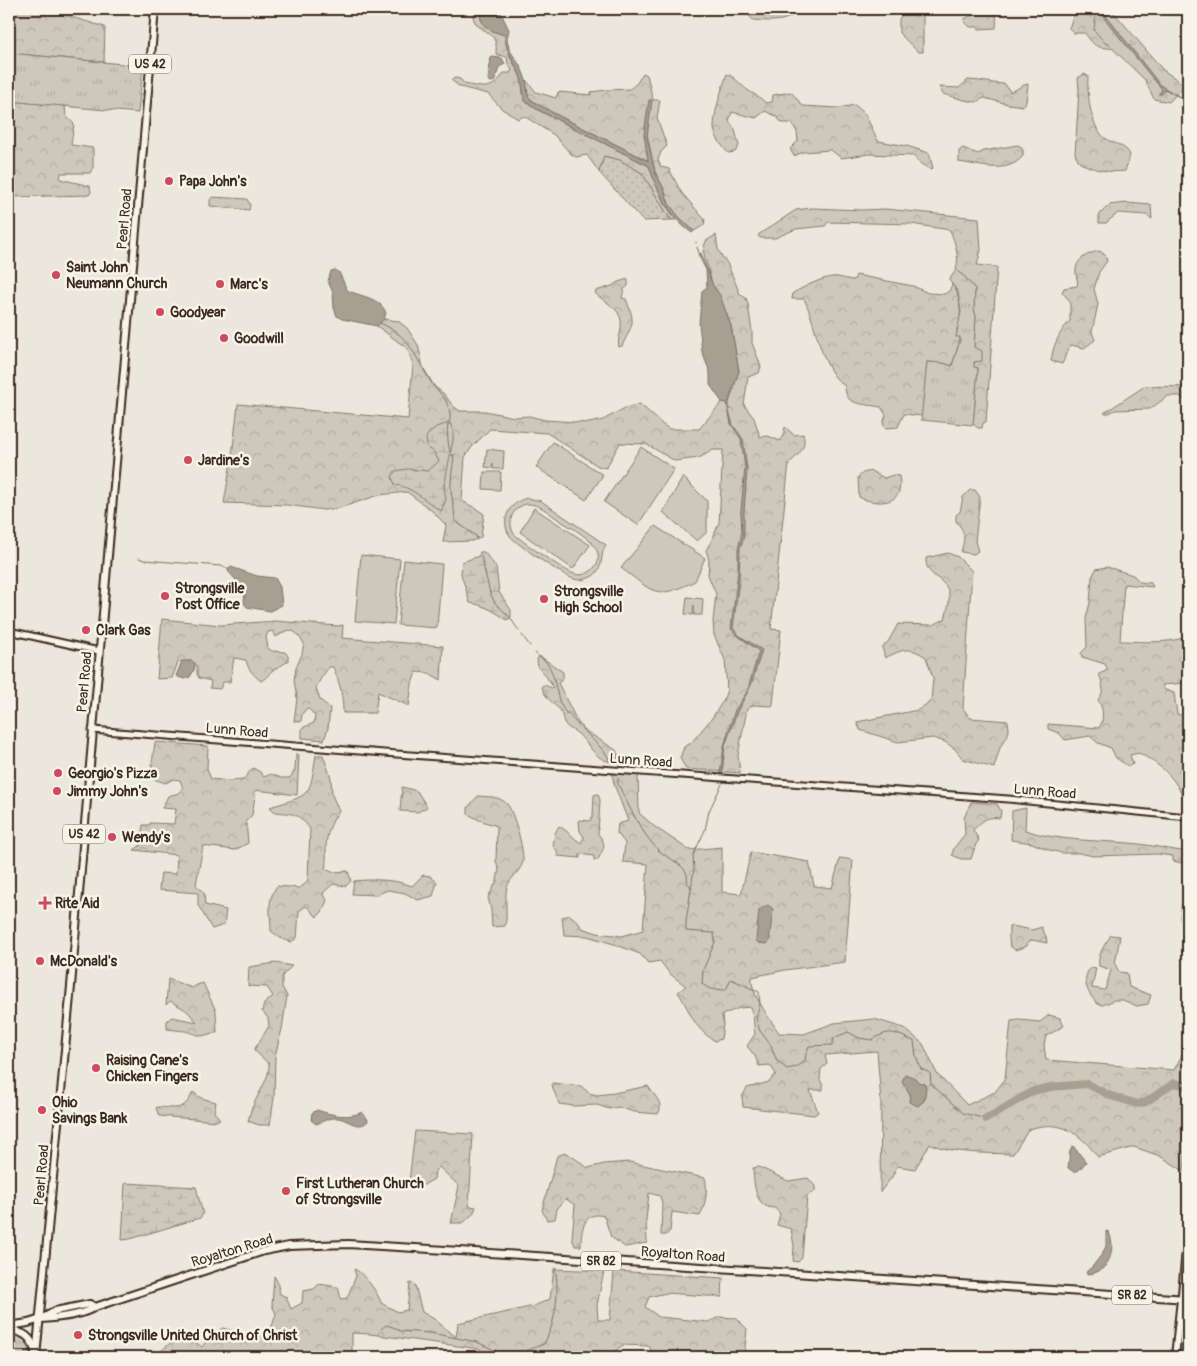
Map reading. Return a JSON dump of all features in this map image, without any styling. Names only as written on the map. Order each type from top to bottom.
[{"type":"main road","name":"Pearl Road","points":[[36,1357],[73,961],[155,9]]},
{"type":"main road","name":"Royalton Road","points":[[9,1328],[41,1319],[55,1311],[90,1304],[95,1307],[115,1302],[264,1251],[314,1244],[406,1248],[1185,1299]]},
{"type":"main road","points":[[1176,1357],[1185,1299]]},
{"type":"main road","points":[[9,1328],[22,1332],[33,1341],[36,1357]]},
{"type":"street","points":[[9,631],[99,651]]},
{"type":"street","name":"Lunn Road","points":[[92,730],[1008,798],[1188,817]]},
{"type":"street","points":[[1185,1299],[1188,1224]]},
{"type":"green space","points":[[9,9],[67,9],[68,16],[105,27],[104,62],[9,53]]},
{"type":"green space","points":[[473,9],[480,9],[481,20],[486,27],[505,35],[510,57],[521,77],[524,100],[538,110],[649,166],[663,201],[676,220],[671,220],[642,173],[620,160],[604,156],[599,172],[587,155],[576,157],[554,135],[524,116],[518,119],[502,109],[488,94],[460,87],[451,80],[455,78],[460,79],[465,84],[487,87],[496,83],[504,73],[510,73],[512,70],[508,64],[507,57],[496,54],[495,41],[489,33],[474,21]]},
{"type":"green space","points":[[744,9],[798,9],[789,17],[772,21],[753,20]]},
{"type":"green space","points":[[906,9],[923,9],[923,52],[918,52],[899,33],[899,19]]},
{"type":"green space","points":[[976,9],[998,9],[996,28],[979,29],[978,27],[970,27],[963,20],[973,14]]},
{"type":"green space","points":[[1076,9],[1097,9],[1125,44],[1119,50],[1100,47],[1093,43],[1085,33],[1074,33],[1069,28]]},
{"type":"green space","points":[[1099,9],[1111,9],[1163,70],[1185,85],[1169,102],[1154,99],[1145,80],[1105,43],[1094,30],[1096,13]]},
{"type":"green space","points":[[9,53],[143,66],[138,113],[9,101]]},
{"type":"green space","points":[[643,73],[647,75],[653,100],[660,100],[657,118],[667,146],[661,152],[658,160],[661,167],[669,169],[681,192],[705,220],[704,225],[694,231],[669,204],[655,172],[647,134],[644,134],[649,161],[539,106],[528,96],[526,80],[536,92],[556,98],[558,92],[591,95],[591,92],[630,89],[637,83]]},
{"type":"green space","points":[[727,74],[766,103],[772,102],[773,95],[791,92],[803,106],[838,108],[855,105],[865,114],[878,141],[907,146],[929,153],[933,168],[931,170],[918,162],[914,156],[869,154],[841,158],[831,150],[803,152],[794,156],[790,149],[798,141],[797,132],[792,123],[782,123],[776,116],[765,111],[756,118],[732,112],[729,121],[735,130],[739,146],[735,152],[728,153],[716,136],[714,129],[716,109]]},
{"type":"green space","points":[[1084,74],[1088,76],[1090,109],[1096,126],[1105,138],[1122,147],[1130,155],[1125,171],[1108,171],[1091,167],[1080,163],[1075,154],[1078,78]]},
{"type":"green space","points":[[968,80],[1005,84],[1010,92],[1028,84],[1026,102],[1023,106],[984,98],[976,102],[964,100],[943,94],[939,87],[959,88]]},
{"type":"green space","points":[[9,101],[65,106],[66,116],[74,124],[71,145],[93,148],[93,168],[90,173],[61,173],[60,179],[90,186],[91,192],[89,195],[13,197],[9,200]]},
{"type":"green space","points":[[1017,145],[1023,150],[1023,156],[1017,162],[1009,165],[993,167],[959,162],[959,151],[963,148],[978,154],[984,151]]},
{"type":"green space","points":[[604,156],[620,160],[642,173],[671,220],[643,221],[599,172]]},
{"type":"green space","points":[[212,197],[247,199],[250,205],[249,210],[210,206]]},
{"type":"green space","points":[[1127,203],[1151,205],[1152,219],[1147,215],[1118,213],[1106,223],[1099,223],[1099,215],[1109,205]]},
{"type":"green space","points":[[812,208],[885,209],[979,218],[981,250],[977,265],[997,267],[986,422],[983,423],[982,428],[978,428],[973,424],[978,368],[974,368],[974,362],[982,361],[974,347],[975,289],[956,270],[957,255],[950,230],[911,224],[828,222],[825,226],[796,229],[775,238],[760,238],[758,235],[796,210]]},
{"type":"green space","points":[[716,235],[718,249],[727,263],[740,294],[746,298],[752,343],[761,366],[759,373],[748,377],[744,405],[754,418],[760,437],[768,436],[780,441],[785,427],[794,435],[803,434],[804,439],[803,447],[789,463],[771,629],[781,630],[773,704],[772,706],[753,705],[747,709],[738,755],[740,773],[686,769],[680,758],[684,747],[691,743],[712,718],[723,701],[727,690],[725,660],[714,635],[713,621],[716,594],[708,575],[709,560],[706,550],[719,523],[723,450],[713,450],[699,458],[675,461],[646,444],[620,443],[606,468],[598,466],[547,433],[490,429],[465,457],[462,501],[484,514],[481,537],[472,541],[443,542],[446,525],[431,510],[407,492],[379,495],[340,508],[324,510],[287,505],[224,503],[238,404],[408,419],[413,365],[408,349],[377,326],[384,319],[398,321],[407,328],[418,345],[423,367],[434,386],[460,411],[485,411],[514,417],[529,416],[545,420],[589,423],[603,420],[625,408],[640,404],[669,429],[699,429],[722,402],[729,403],[739,371],[731,326],[716,289],[713,287],[703,250],[706,241]]},
{"type":"green space","points":[[1100,251],[1105,255],[1107,261],[1099,272],[1094,289],[1098,304],[1092,332],[1095,340],[1084,348],[1071,345],[1062,364],[1051,361],[1057,340],[1070,321],[1070,301],[1062,292],[1064,288],[1077,286],[1076,270],[1081,259]]},
{"type":"green space","points":[[956,270],[975,289],[974,347],[982,351],[982,361],[974,362],[974,367],[978,368],[973,425],[921,420],[927,362],[943,363],[952,366],[960,340],[960,337],[956,337],[961,312],[958,292],[949,280]]},
{"type":"green space","points":[[856,275],[913,286],[928,293],[945,294],[950,290],[952,284],[957,294],[960,305],[960,328],[957,328],[957,336],[960,337],[960,340],[952,366],[943,363],[927,362],[922,416],[904,414],[898,427],[886,428],[883,424],[886,415],[881,407],[859,403],[848,398],[845,386],[830,370],[804,299],[792,299],[793,293],[821,280],[838,277],[854,280]]},
{"type":"green space","points":[[628,279],[628,286],[624,289],[622,298],[626,299],[632,323],[622,346],[619,347],[621,321],[619,315],[613,307],[595,293]]},
{"type":"green space","points":[[1145,386],[1188,387],[1188,403],[1180,396],[1168,396],[1150,409],[1115,410],[1104,413]]},
{"type":"green space","points":[[450,423],[453,430],[453,440],[444,487],[446,500],[441,511],[413,491],[395,485],[392,477],[395,471],[407,469],[428,471],[439,461],[434,452],[427,447],[426,437],[436,427]]},
{"type":"green space","points":[[553,442],[603,475],[586,500],[536,467]]},
{"type":"green space","points":[[641,447],[674,469],[638,525],[604,502]]},
{"type":"green space","points":[[487,449],[504,451],[503,469],[493,469],[493,463],[492,468],[485,467]]},
{"type":"green space","points":[[871,471],[884,478],[893,475],[899,476],[899,492],[892,500],[875,502],[859,497],[858,477],[863,473]]},
{"type":"green space","points":[[484,472],[501,472],[500,490],[483,489]]},
{"type":"green space","points":[[683,477],[707,501],[707,532],[697,541],[663,512]]},
{"type":"green space","points":[[970,490],[975,490],[980,497],[975,541],[978,551],[974,554],[961,552],[964,535],[956,521],[956,515],[960,512],[963,497]]},
{"type":"green space","points":[[527,498],[541,501],[606,545],[601,565],[593,576],[579,580],[569,577],[551,567],[510,536],[507,530],[506,518],[511,508]],"holes":[[[531,504],[544,509],[589,540],[598,554],[598,561],[593,569],[582,575],[570,572],[514,534],[511,524],[514,512],[521,506]]]},
{"type":"green space","points":[[534,508],[590,545],[573,569],[520,532]]},
{"type":"green space","points":[[655,526],[705,558],[695,581],[671,591],[655,591],[621,568]]},
{"type":"green space","points":[[480,552],[484,552],[496,567],[499,592],[511,610],[511,617],[507,620],[490,609],[470,603],[461,574],[462,562],[479,556]]},
{"type":"green space","points":[[948,553],[958,557],[972,571],[963,708],[970,718],[1008,721],[1008,734],[1000,748],[994,768],[963,759],[955,749],[945,742],[933,738],[898,742],[860,730],[857,722],[918,710],[931,701],[933,678],[926,657],[915,651],[906,650],[885,658],[882,647],[888,642],[898,624],[933,625],[945,619],[949,594],[944,584],[929,570],[926,558]]},
{"type":"green space","points":[[361,555],[400,559],[394,624],[355,621]]},
{"type":"green space","points":[[404,560],[442,564],[437,628],[398,625]]},
{"type":"green space","points":[[1107,567],[1133,575],[1140,582],[1151,583],[1153,587],[1124,584],[1120,641],[1165,641],[1188,635],[1188,681],[1185,683],[1162,685],[1165,690],[1174,693],[1177,714],[1188,717],[1188,776],[1183,798],[1166,771],[1139,753],[1130,755],[1133,764],[1128,766],[1116,758],[1111,748],[1098,743],[1090,736],[1065,740],[1059,733],[1048,729],[1048,724],[1099,728],[1101,725],[1102,710],[1098,700],[1102,694],[1103,687],[1099,674],[1108,670],[1105,664],[1082,657],[1081,653],[1087,647],[1086,618],[1090,603],[1092,577],[1096,569]]},
{"type":"green space","points":[[687,597],[703,599],[702,615],[694,615],[694,605],[693,615],[685,614]]},
{"type":"green space","points":[[162,619],[221,625],[275,621],[343,625],[342,638],[443,646],[441,680],[429,673],[416,672],[409,706],[378,692],[375,713],[343,713],[339,684],[333,667],[329,667],[316,688],[320,700],[330,708],[328,728],[324,740],[302,738],[302,728],[314,723],[315,716],[307,708],[302,714],[301,722],[294,721],[297,698],[294,680],[304,643],[295,632],[288,630],[276,637],[273,631],[268,632],[266,637],[268,648],[272,651],[285,652],[288,656],[288,661],[273,670],[261,681],[250,669],[246,660],[234,658],[230,682],[223,682],[220,689],[210,688],[211,681],[199,678],[197,666],[191,661],[178,662],[172,678],[157,679]]},
{"type":"green space","points":[[539,657],[563,672],[563,679],[558,683],[577,721],[584,730],[616,750],[618,755],[617,761],[604,760],[599,757],[577,733],[566,726],[560,710],[544,693],[542,686],[553,687],[538,667],[537,659]]},
{"type":"green space","points":[[155,742],[208,746],[207,769],[211,779],[230,781],[243,780],[253,768],[264,777],[271,774],[281,778],[290,778],[295,770],[296,753],[299,755],[297,795],[256,790],[252,815],[246,821],[248,843],[235,850],[203,846],[196,885],[204,893],[205,905],[226,910],[224,925],[212,929],[198,905],[198,893],[159,890],[161,873],[176,874],[177,855],[134,850],[140,846],[143,825],[150,825],[150,823],[174,824],[176,809],[162,808],[168,796],[179,793],[183,788],[180,780],[173,779],[166,783],[150,778]]},
{"type":"green space","points":[[316,755],[323,755],[331,778],[332,795],[339,811],[328,833],[325,869],[332,872],[348,871],[351,881],[346,886],[333,884],[323,893],[327,900],[322,912],[317,917],[306,906],[299,911],[297,938],[291,942],[282,939],[271,931],[270,902],[277,886],[300,888],[306,883],[308,879],[310,829],[296,815],[275,812],[270,807],[294,799],[306,792],[312,779]]},
{"type":"green space","points":[[612,772],[638,774],[639,813],[655,827],[689,850],[722,847],[722,892],[741,894],[751,852],[809,862],[814,886],[832,888],[840,858],[853,860],[845,962],[785,970],[752,977],[757,998],[779,1033],[804,1034],[834,1023],[874,1019],[904,1028],[923,1044],[937,1074],[967,1105],[995,1092],[1005,1079],[1011,1021],[1040,1022],[1049,1015],[1060,1018],[1064,1026],[1046,1036],[1044,1045],[1046,1060],[1174,1070],[1188,1044],[1188,1131],[1184,1171],[1160,1156],[1134,1147],[1098,1157],[1084,1141],[1068,1130],[1060,1127],[1040,1126],[1029,1129],[1013,1154],[960,1151],[930,1144],[915,1169],[897,1166],[892,1177],[880,1192],[881,1102],[877,1051],[825,1055],[827,1064],[821,1069],[820,1080],[823,1090],[810,1090],[818,1112],[814,1115],[743,1107],[742,1097],[747,1088],[769,1082],[776,1074],[770,1065],[759,1066],[755,1056],[747,1046],[755,1034],[750,1007],[739,1008],[722,1015],[721,1039],[715,1041],[707,1036],[697,1025],[678,992],[686,986],[670,974],[660,961],[648,963],[640,954],[614,944],[587,936],[564,935],[562,917],[570,915],[582,928],[597,933],[622,936],[643,930],[648,864],[623,862],[625,843],[617,833],[618,824],[628,821],[614,784]]},
{"type":"green space","points":[[402,787],[417,791],[427,807],[418,812],[400,811]]},
{"type":"green space","points":[[598,794],[600,800],[598,834],[604,844],[598,860],[594,860],[594,856],[580,854],[580,858],[558,856],[557,850],[553,846],[555,833],[559,826],[581,843],[584,837],[580,831],[579,821],[590,821],[593,815],[594,795]]},
{"type":"green space","points":[[478,796],[497,798],[507,804],[513,815],[520,840],[523,861],[507,887],[505,926],[492,927],[488,897],[497,881],[499,869],[496,861],[497,826],[468,814],[468,807]]},
{"type":"green space","points":[[971,802],[997,804],[1001,811],[1000,818],[988,819],[973,830],[979,840],[971,859],[961,859],[952,855],[954,848],[965,834],[964,818]]},
{"type":"green space","points":[[1026,808],[1025,830],[1038,834],[1067,839],[1139,844],[1188,852],[1188,925],[1182,924],[1180,918],[1187,864],[1173,861],[1173,856],[1157,854],[1093,856],[1080,853],[1062,853],[1032,843],[1011,840],[1012,811]]},
{"type":"green space","points":[[423,875],[430,876],[437,882],[433,896],[418,900],[405,893],[388,890],[375,895],[352,894],[354,881],[383,880],[412,886]]},
{"type":"green space","points":[[1009,927],[1032,930],[1042,927],[1047,943],[1032,940],[1028,942],[1027,946],[1015,950],[1010,946],[1009,940]]},
{"type":"green space","points":[[1111,935],[1120,936],[1115,964],[1119,972],[1127,973],[1129,987],[1151,995],[1148,1004],[1137,1006],[1123,1000],[1114,1000],[1103,1005],[1098,1004],[1088,992],[1086,977],[1091,967],[1096,968],[1092,988],[1105,990],[1111,970],[1099,966],[1099,958]]},
{"type":"green space","points":[[276,963],[292,966],[282,976],[282,987],[287,996],[282,1029],[275,1056],[274,1098],[270,1125],[259,1125],[248,1121],[251,1109],[266,1080],[269,1064],[254,1050],[269,1026],[268,1018],[262,1011],[264,1004],[273,996],[267,987],[248,986],[249,967]]},
{"type":"green space","points":[[168,979],[192,988],[203,983],[216,1011],[217,1032],[202,1036],[185,1031],[167,1029],[167,1021],[172,1017],[197,1022],[186,1010],[170,1001],[166,1005]]},
{"type":"green space","points":[[552,1083],[581,1086],[589,1093],[597,1095],[648,1086],[658,1099],[660,1110],[658,1114],[634,1112],[618,1107],[609,1109],[597,1105],[574,1106],[559,1104]]},
{"type":"green space","points":[[193,1092],[201,1098],[216,1102],[214,1112],[220,1119],[216,1121],[159,1116],[156,1108],[183,1106]]},
{"type":"green space","points":[[415,1131],[473,1134],[469,1206],[476,1207],[473,1214],[463,1223],[451,1223],[459,1186],[439,1167],[435,1171],[434,1179],[420,1187],[409,1182]]},
{"type":"green space","points":[[565,1153],[588,1168],[604,1164],[629,1162],[705,1178],[706,1197],[700,1216],[672,1212],[670,1231],[666,1235],[661,1235],[662,1203],[660,1196],[649,1193],[646,1220],[647,1243],[625,1247],[611,1237],[604,1216],[597,1215],[587,1219],[583,1229],[581,1246],[575,1246],[572,1238],[575,1205],[566,1199],[557,1209],[555,1219],[547,1220],[542,1210],[557,1156]]},
{"type":"green space","points":[[759,1167],[788,1181],[808,1178],[815,1186],[815,1191],[807,1196],[802,1258],[798,1262],[793,1261],[794,1246],[791,1229],[777,1225],[780,1214],[775,1208],[763,1204],[756,1194],[753,1168]]},
{"type":"green space","points":[[125,1183],[196,1187],[203,1214],[200,1218],[122,1240]]},
{"type":"green space","points":[[354,1269],[362,1274],[370,1284],[381,1303],[398,1312],[407,1310],[410,1283],[415,1285],[422,1312],[456,1337],[458,1323],[534,1306],[550,1299],[554,1269],[604,1271],[597,1305],[598,1320],[610,1320],[614,1271],[723,1278],[722,1297],[666,1293],[649,1297],[645,1307],[659,1317],[708,1322],[719,1317],[736,1318],[747,1329],[744,1357],[655,1357],[649,1346],[623,1345],[602,1357],[487,1357],[480,1349],[352,1333],[352,1357],[140,1357],[160,1352],[176,1338],[193,1340],[202,1347],[212,1334],[223,1328],[248,1336],[271,1329],[276,1314],[272,1305],[274,1276],[280,1294],[286,1297],[291,1309],[302,1303],[303,1291],[314,1289],[319,1284],[338,1287],[341,1299],[347,1298],[356,1276]]},
{"type":"green space","points":[[9,1335],[24,1335],[30,1344],[29,1357],[9,1357]]},
{"type":"shaded area","points":[[480,9],[499,9],[509,30],[507,38],[509,49],[521,67],[526,80],[528,96],[531,100],[648,161],[644,134],[649,100],[652,100],[647,137],[655,172],[669,204],[694,231],[692,233],[677,220],[665,203],[649,166],[538,110],[524,100],[521,79],[506,46],[505,35],[486,27],[481,20]]},
{"type":"shaded area","points":[[1097,9],[1101,9],[1160,85],[1188,102],[1165,89],[1162,94],[1159,94],[1162,89]]},
{"type":"shaded area","points":[[491,57],[502,58],[505,64],[499,67],[495,81],[491,82],[488,80]]},
{"type":"shaded area","points":[[701,253],[713,286],[720,295],[731,326],[739,371],[729,400],[729,411],[733,425],[743,439],[747,469],[744,537],[740,548],[739,580],[733,628],[740,636],[762,650],[751,685],[737,712],[725,746],[722,774],[720,774],[724,746],[728,732],[735,710],[747,692],[759,651],[731,629],[738,571],[738,548],[742,534],[741,510],[745,468],[741,439],[731,424],[727,403],[722,402],[710,385],[710,372],[702,352],[699,323],[702,291],[707,287],[706,270],[698,254]]},
{"type":"shaded area","points":[[331,271],[339,272],[347,290],[370,298],[383,308],[386,313],[384,319],[377,326],[342,319],[337,316],[334,308],[333,293],[328,281]]},
{"type":"shaded area","points":[[231,567],[257,576],[275,578],[280,587],[282,605],[270,611],[247,607],[244,603],[244,589],[228,571],[228,568]]},
{"type":"shaded area","points":[[182,661],[195,663],[190,677],[184,679],[176,676]]},
{"type":"shaded area","points":[[768,905],[773,909],[769,942],[767,944],[758,943],[756,940],[759,910]]},
{"type":"shaded area","points":[[905,1074],[925,1084],[924,1101],[918,1106],[909,1102],[910,1094],[902,1082]]},
{"type":"shaded area","points":[[317,1110],[346,1116],[362,1112],[368,1121],[364,1124],[356,1125],[335,1118],[316,1124],[311,1120],[312,1113]]},
{"type":"shaded area","points":[[1073,1146],[1086,1162],[1079,1170],[1074,1172],[1068,1168],[1070,1151]]},
{"type":"shaded area","points":[[1106,1231],[1109,1232],[1112,1245],[1110,1259],[1102,1269],[1089,1274],[1086,1273],[1103,1253],[1106,1246]]},
{"type":"waterway","points":[[697,247],[699,253]]},
{"type":"waterway","points":[[380,323],[398,334],[410,346],[432,384],[446,402],[450,416],[447,427],[449,445],[451,455],[454,455],[451,492],[455,521],[476,536],[477,540]]},
{"type":"waterway","points":[[481,556],[490,593],[495,603],[509,616],[519,631]]},
{"type":"waterway","points":[[139,558],[228,568]]},
{"type":"waterway","points":[[522,635],[530,646]]},
{"type":"waterway","points":[[535,653],[546,662],[550,669],[563,709],[604,751],[610,762]]},
{"type":"waterway","points":[[618,778],[618,784],[646,835],[658,850],[682,867],[686,872],[687,882],[692,889]]},
{"type":"waterway","points":[[722,784],[709,811],[705,830],[693,856],[694,869],[686,922],[686,931],[714,933],[715,942],[703,970],[702,984],[710,989],[726,990],[731,979],[759,992],[760,1005],[756,1018],[760,1031],[770,1044],[777,1061],[787,1069],[797,1067],[805,1061],[809,1046],[832,1045],[834,1038],[848,1032],[859,1038],[872,1040],[888,1033],[897,1034],[914,1041],[916,1056],[921,1069],[930,1073],[931,1084],[963,1113],[986,1119]]},
{"type":"waterway","points":[[986,1119],[1033,1091],[1051,1087],[1087,1084],[1111,1096],[1138,1104],[1146,1102],[1174,1083],[1188,1086]]},
{"type":"waterway","points":[[522,1357],[525,1351],[544,1344],[548,1335],[556,1306],[557,1286],[555,1268]]},
{"type":"waterway","points":[[381,1329],[386,1325],[400,1331],[431,1333],[477,1342],[509,1357]]},
{"type":"place","name":"Papa John's","points":[[169,181]]},
{"type":"place","name":"Saint John Neumann Church","points":[[56,275]]},
{"type":"place","name":"Marc's","points":[[220,284]]},
{"type":"place","name":"Goodyear","points":[[160,312]]},
{"type":"place","name":"Goodwill","points":[[224,338]]},
{"type":"place","name":"Jardine's","points":[[188,460]]},
{"type":"place","name":"Strongsville Post Office","points":[[165,596]]},
{"type":"place","name":"Strongsville High School","points":[[544,599]]},
{"type":"place","name":"Clark Gas","points":[[86,630]]},
{"type":"place","name":"Georgio's Pizza","points":[[58,773]]},
{"type":"place","name":"Jimmy John's","points":[[57,791]]},
{"type":"place","name":"Wendy's","points":[[112,837]]},
{"type":"place","name":"Rite Aid","points":[[45,903]]},
{"type":"place","name":"McDonald's","points":[[40,961]]},
{"type":"place","name":"Raising Cane's Chicken Fingers","points":[[96,1068]]},
{"type":"place","name":"Ohio Savings Bank","points":[[42,1110]]},
{"type":"place","name":"First Lutheran Church of Strongsville","points":[[286,1191]]},
{"type":"place","name":"Strongsville United Church of Christ","points":[[78,1335]]}]
